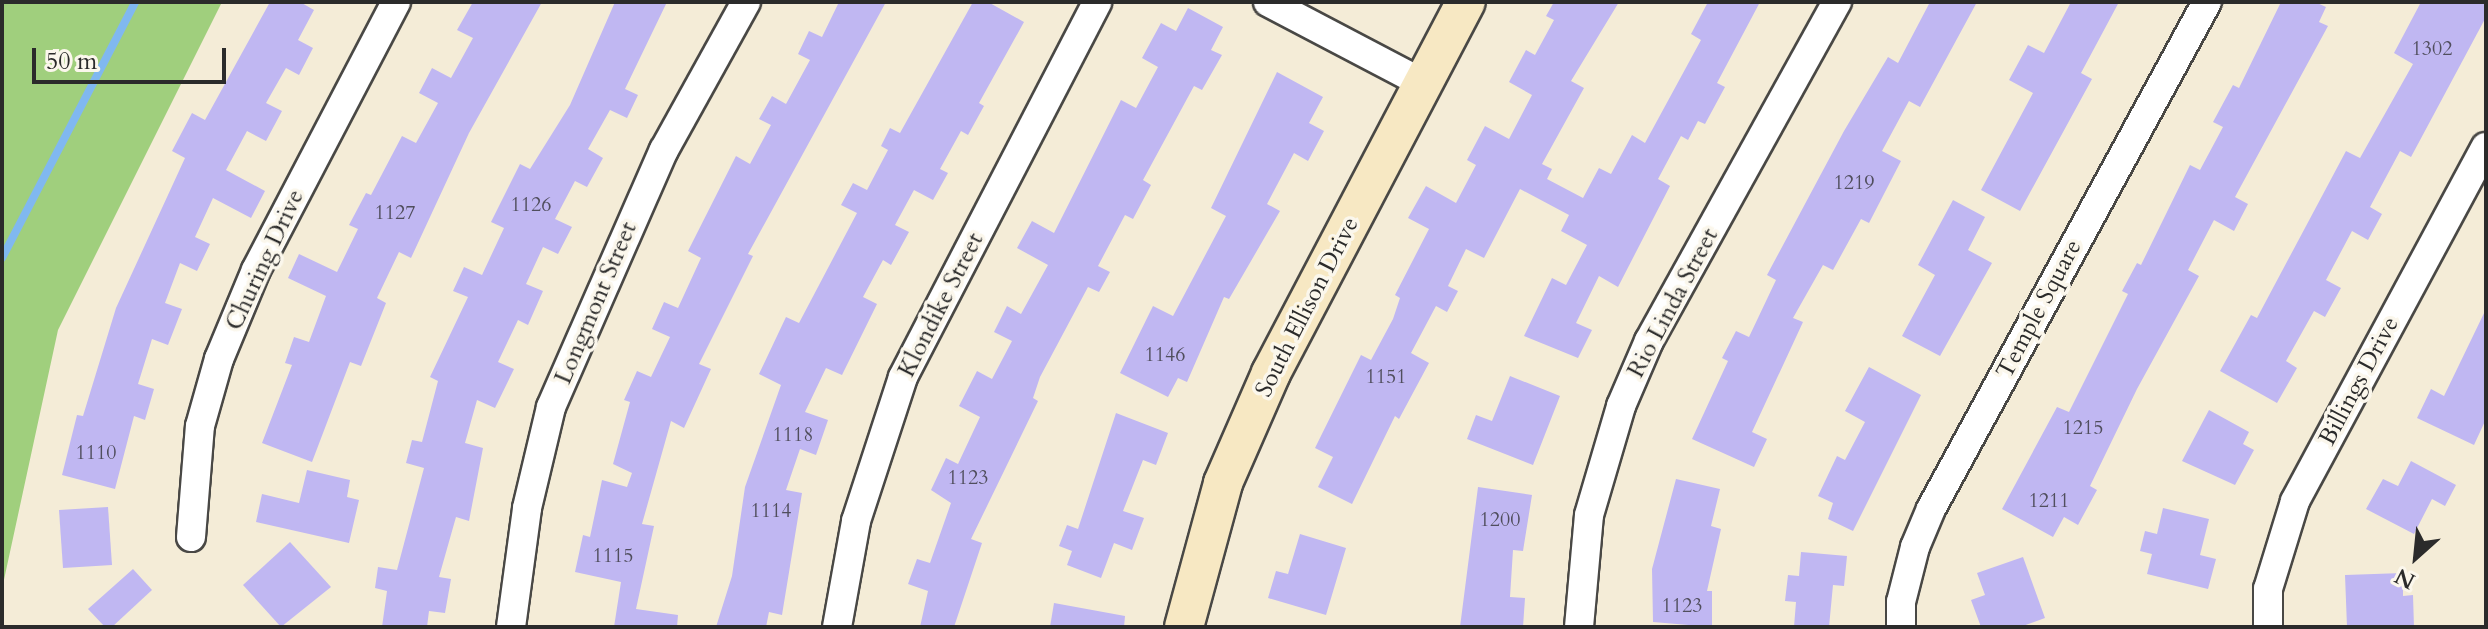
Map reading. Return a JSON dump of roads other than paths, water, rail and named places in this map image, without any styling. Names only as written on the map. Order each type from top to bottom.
[{"type":"street","name":"Churing Drive","points":[[191,537],[200,426],[219,359],[256,270],[396,2]]},
{"type":"street","name":"Longmont Street","points":[[511,627],[527,508],[551,407],[664,150],[746,2]]},
{"type":"street","name":"Klondike Street","points":[[837,627],[856,521],[903,377],[1097,2]]},
{"type":"street","points":[[1268,2],[1422,83]]},
{"type":"street","name":"South Ellison Drive","points":[[1184,627],[1223,483],[1271,373],[1466,2]]},
{"type":"street","name":"Rio Linda Street","points":[[1579,627],[1589,515],[1621,406],[1649,341],[1837,2]]},
{"type":"street","name":"Temple Square","points":[[1901,627],[1901,602],[1915,547],[1931,509],[2207,2]]},
{"type":"street","name":"Billings Drive","points":[[2268,627],[2268,589],[2295,501],[2486,147]]},
{"type":"waterway","points":[[2,258],[135,2]]}]
